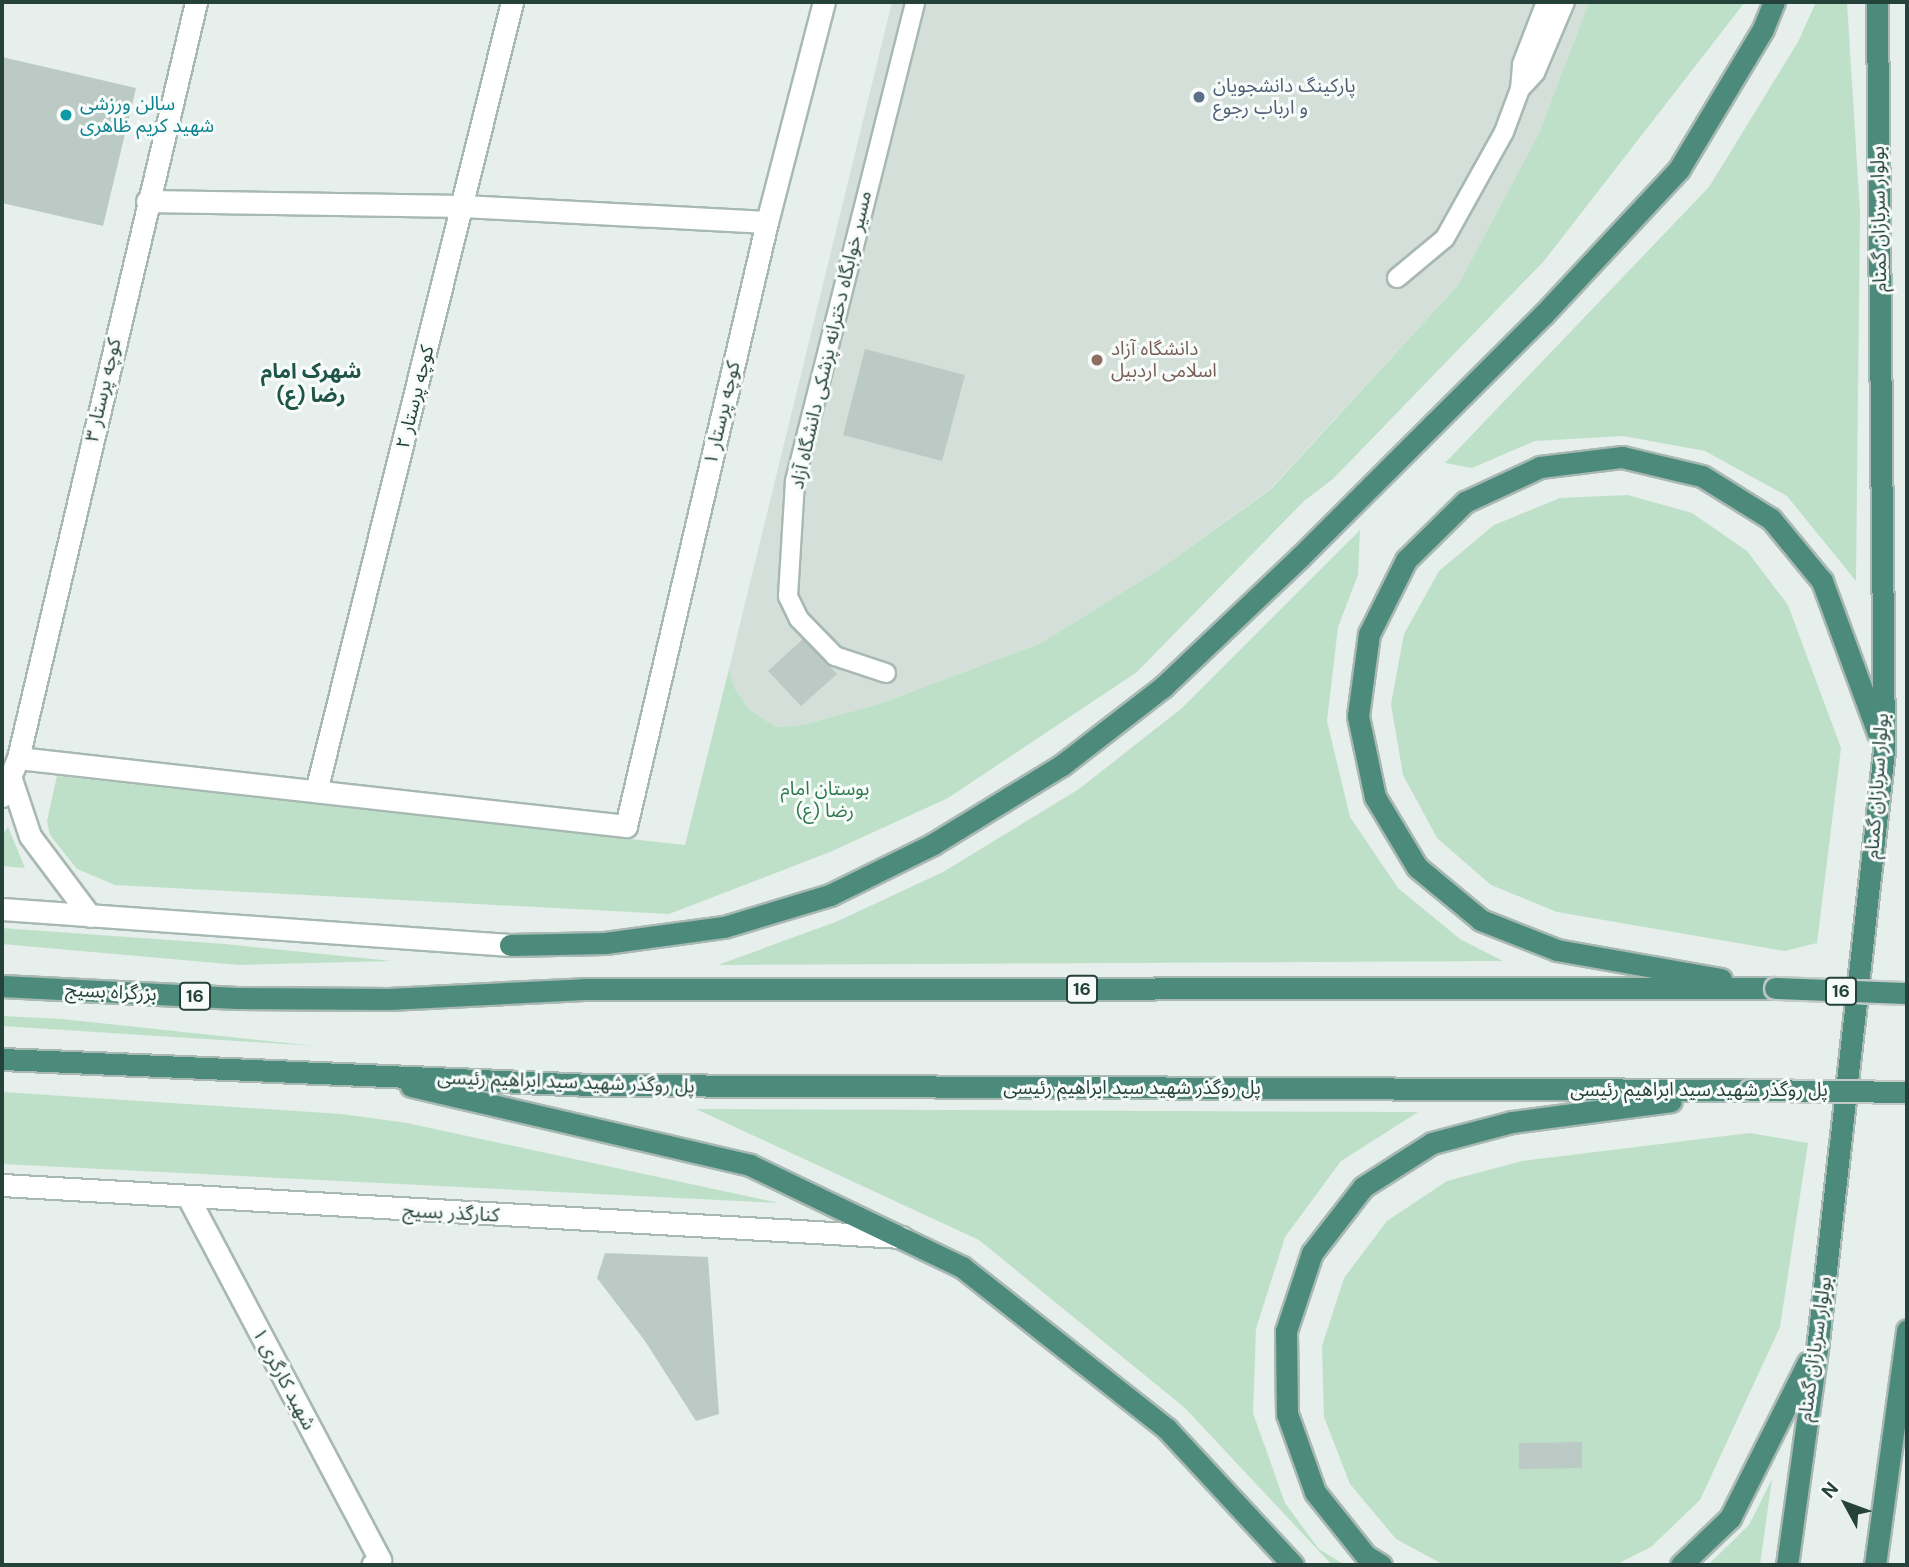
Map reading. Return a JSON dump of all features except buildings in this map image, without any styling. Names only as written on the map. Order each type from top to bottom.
[{"type":"highway","points":[[510,945],[605,943],[724,927],[830,895],[933,844],[1062,765],[1163,687],[1290,567],[1544,314],[1679,169],[1763,29],[1774,2]]},
{"type":"highway","name":"بولوار سربازان گمنام","points":[[1787,1565],[1818,1341],[1884,751],[1877,2]]},
{"type":"highway","points":[[1775,988],[1558,950],[1481,920],[1417,867],[1375,797],[1359,716],[1369,634],[1406,560],[1465,502],[1540,467],[1622,457],[1702,476],[1771,519],[1822,581],[1884,751]]},
{"type":"highway","name":"بزرگراه بسیج","points":[[2,986],[237,998],[389,999],[584,989],[1775,988]]},
{"type":"highway","name":"16","points":[[1775,988],[1907,993]]},
{"type":"highway","points":[[2,1059],[358,1074],[750,1165],[962,1267],[1167,1429],[1293,1565]]},
{"type":"highway","name":"پل روگذر شهید سید ابراهیم رئیسی","points":[[358,1074],[590,1085],[1907,1092]]},
{"type":"highway","points":[[1381,1565],[1366,1556],[1315,1492],[1287,1414],[1286,1331],[1312,1253],[1346,1209],[1363,1188],[1432,1143],[1512,1122],[1750,1090]]},
{"type":"highway","points":[[1875,1565],[1906,1356],[1907,1330]]},
{"type":"highway","points":[[1681,1565],[1693,1557],[1730,1518],[1818,1341]]},
{"type":"street","name":"کوچه پرستار ۳","points":[[7,788],[18,758],[195,2]]},
{"type":"street","name":"کوچه پرستار ۲","points":[[316,791],[512,2]]},
{"type":"street","name":"کوچه پرستار ۱","points":[[316,791],[626,826],[767,222],[824,2]]},
{"type":"street","points":[[147,201],[463,206],[767,222]]},
{"type":"street","points":[[18,758],[316,791]]},
{"type":"street","points":[[7,788],[30,836],[90,916]]},
{"type":"street","points":[[2,909],[510,945]]},
{"type":"street","name":"کنارگذر بسیج","points":[[2,1185],[901,1237]]},
{"type":"street","name":"شهید کارگری ۱","points":[[188,1197],[376,1563]]},
{"type":"lane","name":"مسیر خوابگاه دخترانه پزشکی دانشگاه آزاد","points":[[886,673],[835,656],[799,619],[788,596],[795,481],[915,2]]},
{"type":"lane","points":[[1397,278],[1445,238],[1504,132],[1520,89],[1522,64],[1546,2]]},
{"type":"lane","points":[[1520,89],[1535,73],[1565,2]]},
{"type":"shaded area","name":"دانشگاه آزاد اسلامی اردبیل","points":[[892,2],[1589,2],[1539,133],[1458,285],[1270,489],[1160,569],[1041,643],[879,704],[802,725],[776,727],[750,710],[735,689],[729,669]]},
{"type":"green space","name":"بوستان امام رضا (ع)","points":[[1589,2],[1745,2],[1544,261],[1333,479],[1304,501],[1137,672],[948,798],[830,852],[669,914],[115,885],[77,869],[50,835],[47,821],[57,776],[685,845],[729,669],[735,689],[750,710],[776,727],[802,725],[879,704],[1041,643],[1160,569],[1271,489],[1458,285],[1539,133]]},
{"type":"green space","points":[[1816,2],[1847,2],[1860,212],[1856,581],[1787,496],[1705,451],[1623,436],[1535,441],[1472,468],[1445,463],[1709,187],[1798,42]]},
{"type":"green space","points":[[1628,495],[1692,513],[1747,551],[1788,605],[1841,748],[1817,943],[1785,951],[1557,912],[1491,885],[1437,838],[1403,775],[1391,704],[1404,634],[1439,571],[1494,525],[1560,498]]},
{"type":"green space","points":[[1360,530],[1358,575],[1338,627],[1327,721],[1350,817],[1398,888],[1460,939],[1503,961],[718,965],[838,921],[943,872],[1079,789],[1182,708]]},
{"type":"green space","points":[[8,827],[25,868],[2,866],[2,835]]},
{"type":"green space","points":[[2,928],[225,944],[392,961],[239,965],[2,944]]},
{"type":"green space","points":[[2,1016],[62,1019],[315,1046],[2,1026]]},
{"type":"green space","points":[[2,1092],[342,1114],[407,1123],[779,1203],[2,1164]]},
{"type":"green space","points":[[696,1109],[1418,1112],[1341,1161],[1285,1237],[1256,1329],[1253,1413],[1285,1503],[1319,1549],[1345,1565],[1332,1565],[1185,1408],[979,1240]]},
{"type":"green space","points":[[1750,1133],[1808,1143],[1780,1327],[1700,1500],[1651,1547],[1615,1565],[1444,1565],[1396,1539],[1350,1484],[1324,1417],[1322,1346],[1344,1278],[1387,1221],[1447,1181],[1522,1161]]},
{"type":"green space","points":[[1772,1479],[1760,1565],[1708,1565],[1749,1525]]},
{"type":"place","name":"پارکینگ دانشجویان و ارباب رجوع","points":[[1199,97]]},
{"type":"place","name":"سالن ورزشی شهید کریم ظاهری","points":[[66,115]]},
{"type":"place","name":"دانشگاه آزاد اسلامی اردبیل","points":[[1097,360]]},
{"type":"district","name":"شهرک امام رضا (ع)","points":[[311,383]]}]
